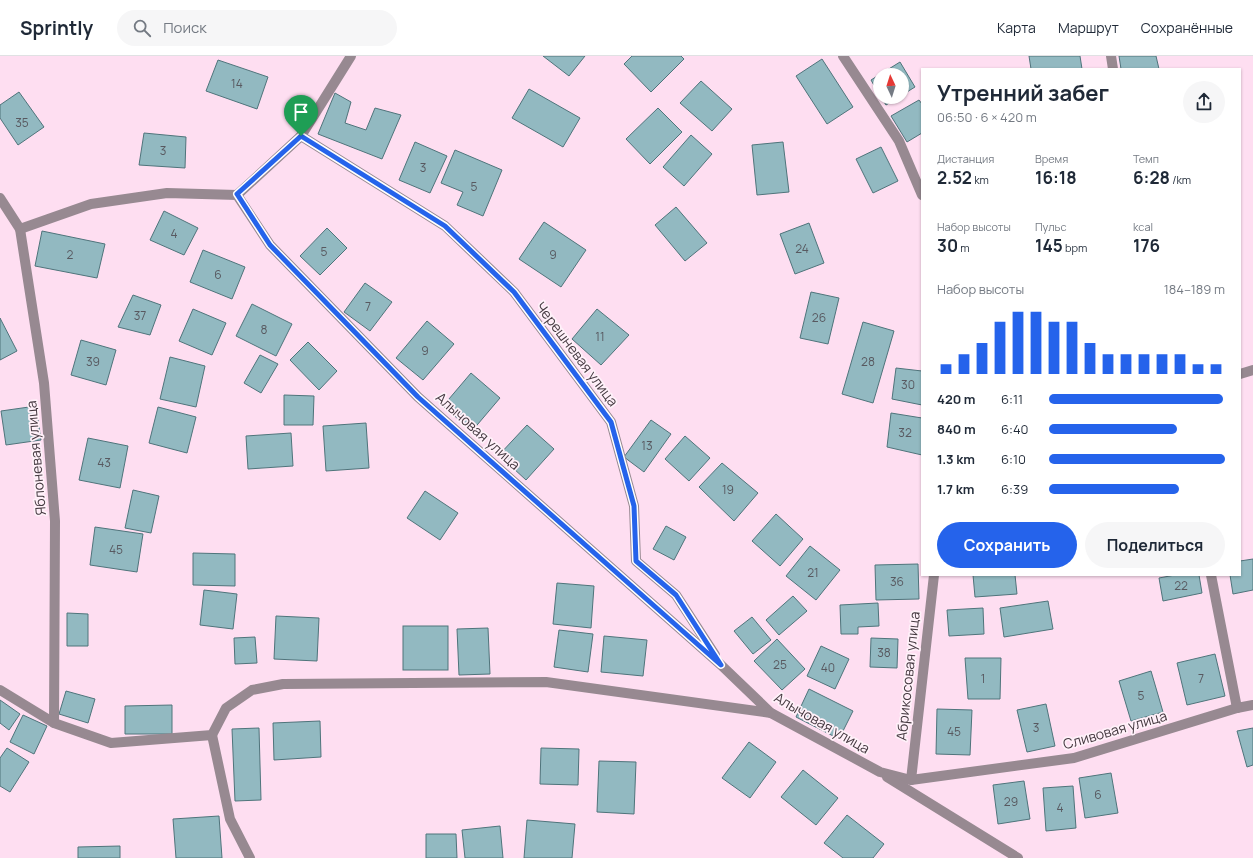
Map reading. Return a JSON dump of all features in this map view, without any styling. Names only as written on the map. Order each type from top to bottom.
[{"type":"street","points":[[20,229],[91,204],[167,193],[237,194],[301,136],[351,56]]},
{"type":"street","points":[[843,56],[899,141],[921,193]]},
{"type":"street","points":[[1111,56],[1113,68]]},
{"type":"street","name":"Черешневая улица","points":[[301,136],[445,226],[514,292],[611,422],[634,506],[636,561],[676,595],[721,665]]},
{"type":"street","name":"Алычовая улица","points":[[237,194],[270,245],[418,397],[721,665],[771,713],[880,772],[911,780]]},
{"type":"street","name":"Яблоневая улица","points":[[0,198],[20,229],[44,384],[55,521],[54,723]]},
{"type":"street","points":[[1241,374],[1253,370]]},
{"type":"street","name":"Абрикосовая улица","points":[[911,780],[934,576]]},
{"type":"street","points":[[1211,576],[1237,708]]},
{"type":"street","points":[[250,858],[230,819],[212,736],[226,708],[252,690],[283,684],[546,682],[771,713]]},
{"type":"street","points":[[0,690],[54,723],[110,743],[212,736]]},
{"type":"street","name":"Сливовая улица","points":[[911,780],[1074,758],[1237,708],[1253,705]]},
{"type":"street","points":[[880,772],[1018,858]]},
{"type":"building","points":[[543,56],[585,56],[569,76]]},
{"type":"building","points":[[632,56],[681,56],[684,59],[651,92],[624,64]]},
{"type":"building","points":[[1029,56],[1080,56],[1082,68],[1031,68]]},
{"type":"building","points":[[1119,56],[1156,56],[1159,68],[1121,68]]},
{"type":"building","points":[[822,59],[853,107],[827,124],[796,76]]},
{"type":"building","points":[[218,60],[268,77],[257,109],[206,91]]},
{"type":"building","points":[[900,62],[904,68],[890,68]]},
{"type":"building","points":[[909,77],[915,87],[909,91]]},
{"type":"building","points":[[701,81],[732,109],[712,131],[680,103]]},
{"type":"building","points":[[529,89],[580,118],[563,147],[512,118]]},
{"type":"building","points":[[19,92],[44,127],[18,145],[0,118],[0,105]]},
{"type":"building","points":[[335,93],[351,102],[345,123],[366,130],[375,108],[401,115],[382,159],[318,134]]},
{"type":"building","points":[[919,100],[921,103],[921,134],[907,142],[891,116]]},
{"type":"building","points":[[658,108],[682,132],[650,164],[626,139]]},
{"type":"building","points":[[144,133],[186,137],[185,168],[139,165]]},
{"type":"building","points":[[691,135],[712,154],[684,186],[663,167]]},
{"type":"building","points":[[415,142],[447,156],[430,193],[399,180]]},
{"type":"building","points":[[783,142],[789,192],[757,195],[752,145]]},
{"type":"building","points":[[881,147],[898,181],[873,193],[856,159]]},
{"type":"building","points":[[455,150],[502,170],[483,216],[457,205],[463,192],[441,183]]},
{"type":"building","points":[[676,207],[707,243],[685,261],[655,225]]},
{"type":"building","points":[[164,211],[198,228],[184,255],[150,240]]},
{"type":"building","points":[[544,222],[586,250],[561,287],[519,259]]},
{"type":"building","points":[[809,223],[824,263],[795,274],[780,234]]},
{"type":"building","points":[[327,228],[347,248],[320,275],[300,256]]},
{"type":"building","points":[[42,231],[105,244],[97,278],[35,266]]},
{"type":"building","points":[[203,250],[245,267],[232,299],[190,282]]},
{"type":"building","points":[[365,283],[392,302],[370,331],[344,312]]},
{"type":"building","points":[[811,292],[839,298],[828,344],[800,338]]},
{"type":"building","points":[[133,295],[161,305],[150,335],[118,327]]},
{"type":"building","points":[[252,304],[292,324],[276,356],[236,336]]},
{"type":"building","points":[[193,309],[226,323],[212,355],[179,341]]},
{"type":"building","points":[[597,309],[629,335],[601,365],[572,339]]},
{"type":"building","points":[[0,318],[17,351],[0,360]]},
{"type":"building","points":[[427,321],[454,344],[423,380],[396,358]]},
{"type":"building","points":[[863,322],[894,331],[873,403],[842,394]]},
{"type":"building","points":[[81,340],[116,350],[106,385],[71,375]]},
{"type":"building","points":[[308,342],[337,371],[319,390],[290,360]]},
{"type":"building","points":[[260,355],[278,364],[261,393],[244,383]]},
{"type":"building","points":[[170,357],[205,366],[196,407],[160,399]]},
{"type":"building","points":[[896,368],[921,371],[921,405],[892,399]]},
{"type":"building","points":[[471,373],[500,398],[472,431],[443,406]]},
{"type":"building","points":[[284,395],[314,396],[313,425],[284,425]]},
{"type":"building","points":[[36,406],[41,440],[6,445],[1,411]]},
{"type":"building","points":[[158,407],[196,417],[187,453],[149,443]]},
{"type":"building","points":[[891,413],[921,418],[921,455],[887,447]]},
{"type":"building","points":[[651,420],[671,434],[644,472],[624,457]]},
{"type":"building","points":[[366,423],[369,468],[326,471],[323,426]]},
{"type":"building","points":[[527,425],[554,449],[526,480],[499,455]]},
{"type":"building","points":[[291,433],[293,466],[248,469],[246,436]]},
{"type":"building","points":[[685,436],[710,458],[689,481],[665,459]]},
{"type":"building","points":[[88,438],[128,446],[120,488],[79,480]]},
{"type":"building","points":[[722,463],[758,493],[734,521],[699,487]]},
{"type":"building","points":[[133,490],[159,496],[151,533],[125,528]]},
{"type":"building","points":[[425,491],[458,513],[440,540],[407,518]]},
{"type":"building","points":[[776,514],[803,539],[780,566],[752,541]]},
{"type":"building","points":[[666,526],[686,537],[674,560],[653,549]]},
{"type":"building","points":[[95,527],[143,534],[137,572],[90,565]]},
{"type":"building","points":[[810,546],[840,570],[816,600],[786,576]]},
{"type":"building","points":[[193,553],[235,554],[235,586],[193,585]]},
{"type":"building","points":[[1253,559],[1253,590],[1233,594],[1230,576],[1241,576],[1241,561]]},
{"type":"building","points":[[918,564],[919,599],[876,600],[875,565]]},
{"type":"building","points":[[973,576],[1015,576],[1017,594],[975,597]]},
{"type":"building","points":[[1170,576],[1199,576],[1202,593],[1163,601],[1159,578]]},
{"type":"building","points":[[557,583],[594,586],[591,628],[553,624]]},
{"type":"building","points":[[204,590],[237,594],[233,629],[200,625]]},
{"type":"building","points":[[793,596],[807,611],[779,635],[766,620]]},
{"type":"building","points":[[1048,601],[1053,629],[1004,637],[1000,608]]},
{"type":"building","points":[[878,603],[879,626],[858,627],[858,634],[841,634],[840,605]]},
{"type":"building","points":[[983,608],[984,634],[949,636],[947,610]]},
{"type":"building","points":[[67,613],[88,614],[88,646],[67,646]]},
{"type":"building","points":[[276,616],[319,618],[317,661],[274,659]]},
{"type":"building","points":[[752,617],[771,640],[753,654],[734,631]]},
{"type":"building","points":[[403,626],[448,626],[448,670],[403,670]]},
{"type":"building","points":[[488,628],[490,674],[459,675],[457,629]]},
{"type":"building","points":[[559,630],[593,634],[588,672],[554,667]]},
{"type":"building","points":[[604,636],[647,640],[643,676],[601,672]]},
{"type":"building","points":[[255,637],[257,663],[235,664],[234,638]]},
{"type":"building","points":[[871,638],[898,639],[897,668],[870,667]]},
{"type":"building","points":[[777,639],[805,669],[782,690],[754,661]]},
{"type":"building","points":[[821,646],[849,659],[835,689],[807,676]]},
{"type":"building","points":[[1215,654],[1225,696],[1187,705],[1177,663]]},
{"type":"building","points":[[965,658],[1001,658],[1000,699],[968,699]]},
{"type":"building","points":[[1151,671],[1163,712],[1131,721],[1119,681]]},
{"type":"building","points":[[809,689],[853,711],[839,739],[796,717]]},
{"type":"building","points":[[66,691],[95,699],[88,723],[59,714]]},
{"type":"building","points":[[0,700],[20,714],[9,730],[0,723]]},
{"type":"building","points":[[1046,704],[1055,746],[1027,752],[1017,710]]},
{"type":"building","points":[[172,705],[172,734],[125,734],[125,706]]},
{"type":"building","points":[[937,709],[972,710],[970,755],[936,754]]},
{"type":"building","points":[[23,715],[47,726],[34,754],[10,742]]},
{"type":"building","points":[[320,721],[321,757],[274,760],[273,723]]},
{"type":"building","points":[[259,728],[261,800],[235,801],[232,729]]},
{"type":"building","points":[[1253,728],[1253,765],[1247,767],[1237,731]]},
{"type":"building","points":[[749,742],[776,762],[750,798],[722,778]]},
{"type":"building","points":[[7,748],[29,762],[10,792],[0,786],[0,758]]},
{"type":"building","points":[[541,748],[579,749],[578,785],[540,784]]},
{"type":"building","points":[[599,761],[636,762],[634,814],[597,812]]},
{"type":"building","points":[[803,770],[838,798],[816,825],[781,797]]},
{"type":"building","points":[[1111,773],[1118,813],[1085,818],[1079,778]]},
{"type":"building","points":[[1024,781],[1030,819],[998,824],[993,785]]},
{"type":"building","points":[[1073,786],[1076,828],[1046,831],[1043,788]]},
{"type":"building","points":[[847,815],[884,844],[873,858],[843,858],[824,843]]},
{"type":"building","points":[[219,816],[222,858],[176,858],[173,819]]},
{"type":"building","points":[[527,820],[575,824],[572,858],[524,858]]},
{"type":"building","points":[[500,826],[503,858],[465,858],[462,830]]},
{"type":"building","points":[[426,834],[456,834],[457,858],[426,858]]},
{"type":"building","points":[[120,846],[120,858],[78,858],[78,847]]},
{"type":"route","points":[[301,136],[445,226],[514,292],[611,422],[634,506],[636,561],[676,595],[721,665],[418,397],[270,245],[237,194],[301,136]]}]
